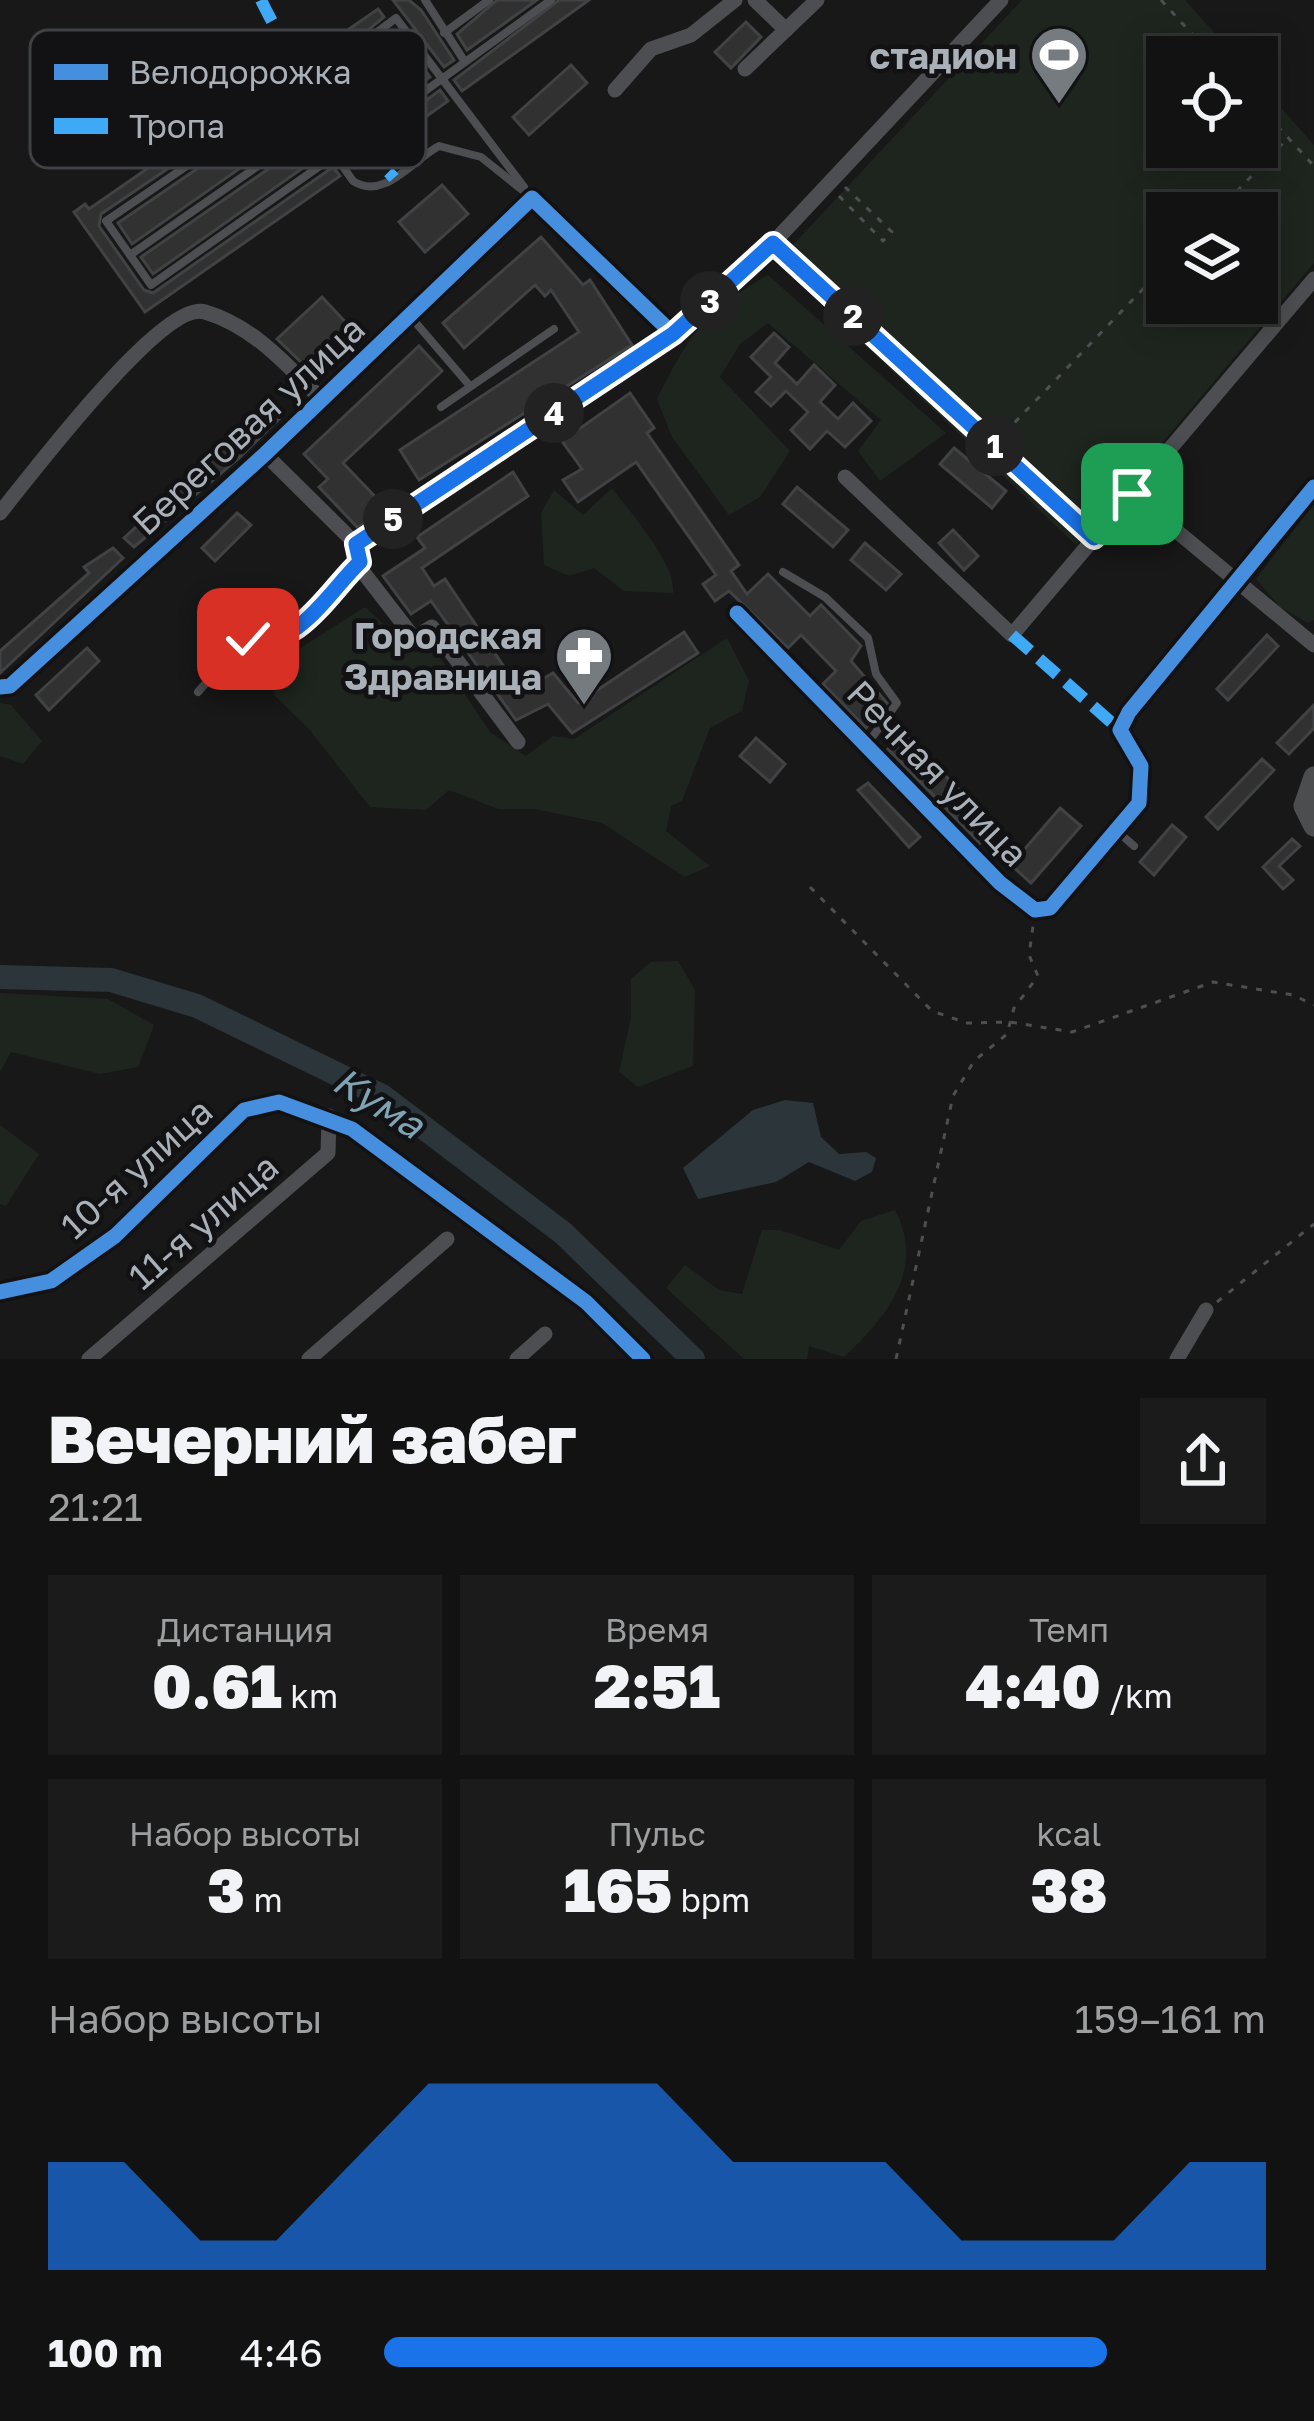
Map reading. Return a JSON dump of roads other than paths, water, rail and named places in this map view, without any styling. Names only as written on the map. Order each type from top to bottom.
[{"type":"street","points":[[616,90],[651,49],[691,35],[735,0]]},
{"type":"street","points":[[755,0],[786,30]]},
{"type":"street","points":[[745,69],[817,0]]},
{"type":"street","points":[[356,544],[673,334],[773,243],[1001,0]]},
{"type":"street","points":[[532,198],[673,334]]},
{"type":"street","name":"Береговая улица","points":[[0,687],[10,686],[265,454],[532,198]]},
{"type":"street","points":[[845,477],[1012,635],[1314,279]]},
{"type":"street","points":[[0,513],[116,376],[183,313],[202,310],[261,339],[321,399]]},
{"type":"street","points":[[265,454],[356,544],[360,562],[414,638],[432,627],[518,742]]},
{"type":"street","points":[[1239,582],[1314,488]]},
{"type":"street","points":[[1132,494],[1314,645]]},
{"type":"street","name":"Речная улица","points":[[737,613],[1000,883],[1035,910],[1050,908],[1138,803],[1141,766],[1120,730],[1154,677],[1239,582]]},
{"type":"street","points":[[1313,825],[1304,806],[1314,777]]},
{"type":"street","name":"10-я улица","points":[[0,1292],[51,1280],[116,1236],[244,1110],[279,1102],[329,1116]]},
{"type":"street","points":[[329,1116],[586,1302],[643,1359]]},
{"type":"street","name":"11-я улица","points":[[89,1359],[328,1153],[329,1116]]},
{"type":"street","points":[[309,1359],[447,1239]]},
{"type":"street","points":[[1177,1359],[1206,1310]]},
{"type":"street","points":[[517,1359],[545,1334]]},
{"type":"lane","points":[[424,0],[465,62]]},
{"type":"lane","points":[[444,33],[489,0]]},
{"type":"lane","points":[[426,90],[551,0]]},
{"type":"lane","points":[[380,30],[396,18],[405,30]]},
{"type":"lane","points":[[426,57],[532,198]]},
{"type":"lane","points":[[426,155],[439,146],[481,157],[532,198]]},
{"type":"lane","points":[[184,168],[106,221],[151,285],[317,168]]},
{"type":"lane","points":[[130,255],[255,168]]},
{"type":"lane","points":[[345,168],[365,189],[380,188],[408,168]]},
{"type":"lane","points":[[409,315],[470,386]]},
{"type":"lane","points":[[441,407],[554,329]]},
{"type":"lane","points":[[198,692],[240,644],[279,638],[302,626],[360,562]]},
{"type":"lane","points":[[783,572],[825,597],[868,638],[876,674],[897,703],[868,743]]},
{"type":"lane","points":[[1117,831],[1134,846]]},
{"type":"waterway","name":"Кума","points":[[0,977],[111,980],[197,1006],[382,1096],[563,1233],[693,1359]]},
{"type":"place","name":"стадион","points":[[1059,106]]},
{"type":"place","name":"Городская Здравница","points":[[584,707]]}]
